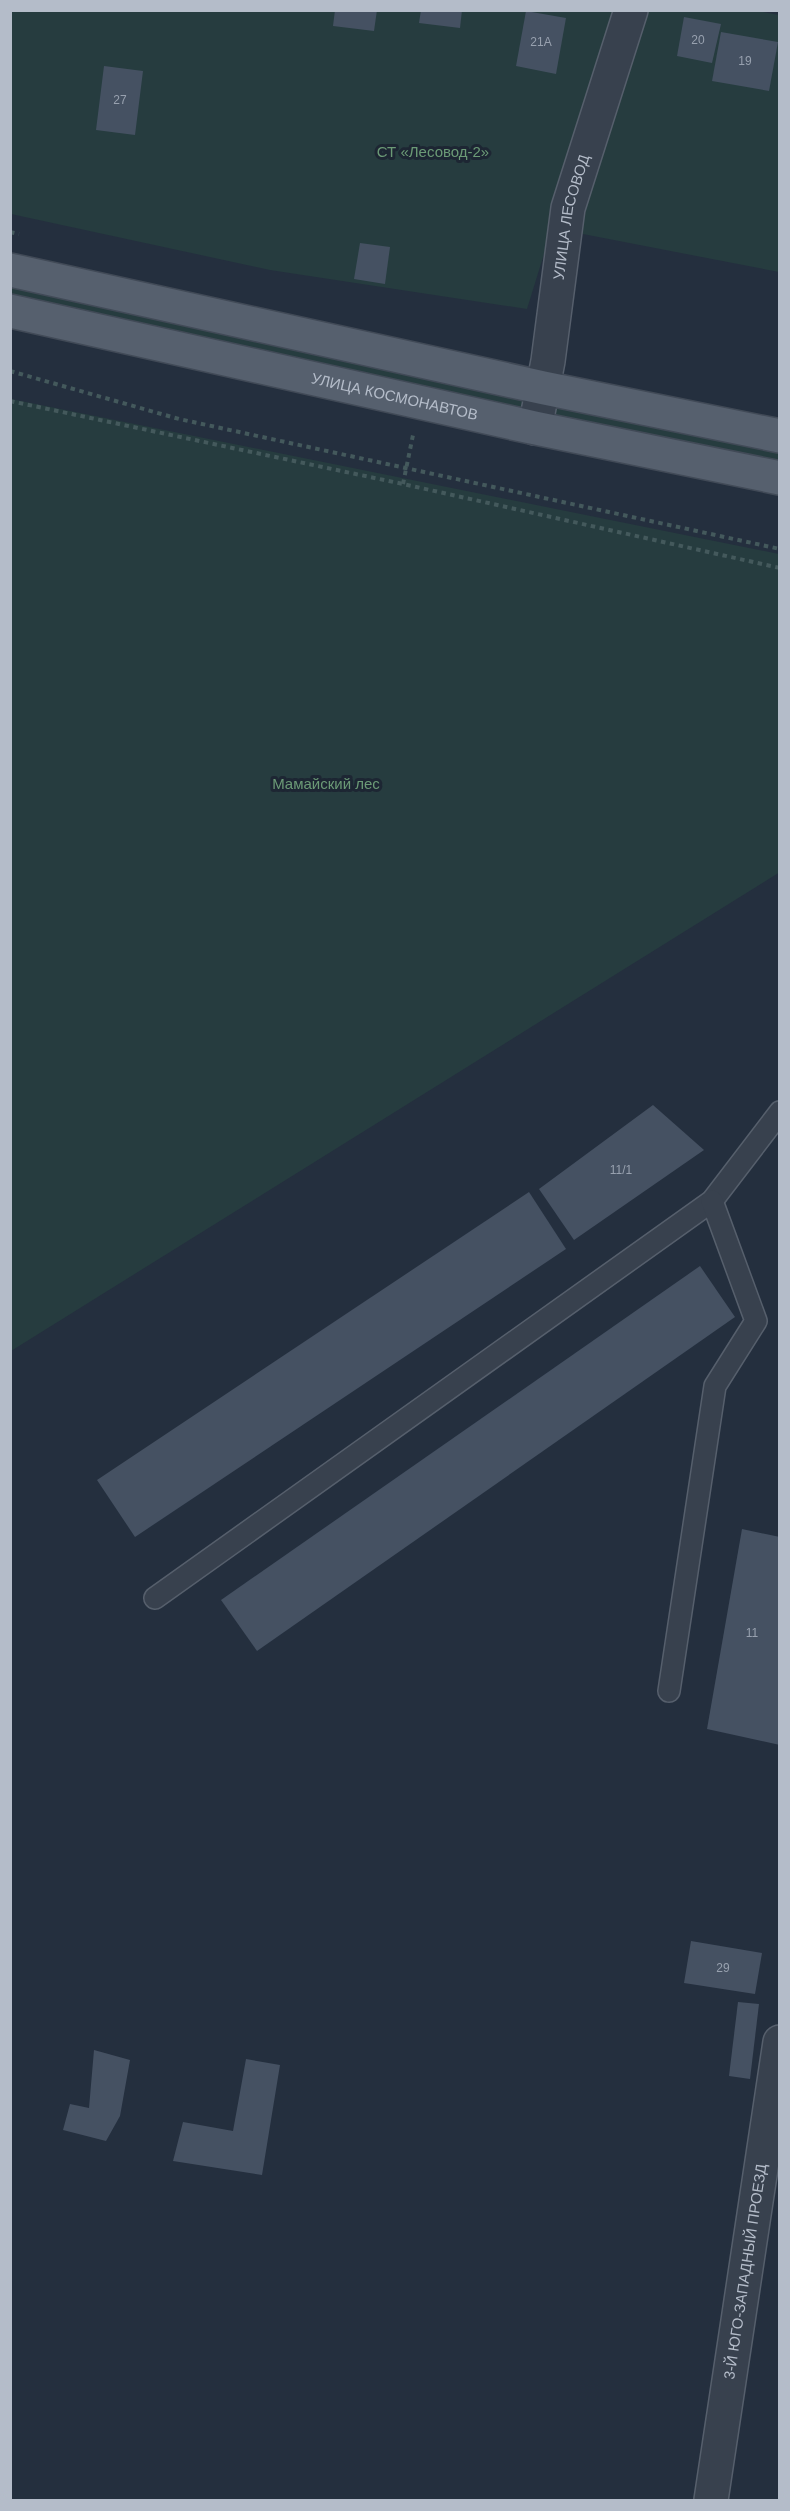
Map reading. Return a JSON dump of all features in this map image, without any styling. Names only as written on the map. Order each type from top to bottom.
[{"type":"main road","points":[[10,270],[544,388],[780,436]]},
{"type":"main road","name":"УЛИЦА КОСМОНАВТОВ","points":[[10,311],[535,428],[780,478]]},
{"type":"street","name":"УЛИЦА ЛЕСОВОД","points":[[535,428],[544,388],[568,208],[631,10]]},
{"type":"street","name":"3-Й ЮГО-ЗАПАДНЫЙ ПРОЕЗД","points":[[711,2500],[780,2042]]},
{"type":"lane","points":[[155,1598],[712,1201],[780,1112]]},
{"type":"lane","points":[[669,1691],[715,1386],[756,1321],[712,1201]]},
{"type":"path","points":[[10,371],[179,419],[780,549]]},
{"type":"path","points":[[10,401],[403,484],[780,568]]},
{"type":"green space","name":"СТ «Лесовод-2»","points":[[753,10],[779,15],[779,272],[552,228],[527,309],[270,270],[11,214],[11,11]]},
{"type":"green space","points":[[11,279],[526,394],[525,410],[11,300]]},
{"type":"green space","name":"Мамайский лес","points":[[11,399],[779,554],[780,872],[11,1351]]},
{"type":"green space","points":[[552,404],[779,446],[779,467],[551,422]]},
{"type":"building","points":[[335,10],[377,10],[374,31],[333,26]]},
{"type":"building","points":[[421,10],[462,10],[460,28],[419,23]]},
{"type":"building","points":[[526,11],[566,18],[556,74],[516,66]]},
{"type":"building","points":[[684,17],[721,24],[712,63],[677,56]]},
{"type":"building","points":[[721,32],[778,42],[769,91],[712,81]]},
{"type":"building","points":[[104,66],[143,71],[135,135],[96,130]]},
{"type":"building","points":[[360,243],[390,247],[385,284],[354,279]]},
{"type":"building","points":[[653,1105],[704,1150],[574,1240],[539,1189]]},
{"type":"building","points":[[529,1192],[566,1249],[135,1537],[97,1480]]},
{"type":"building","points":[[700,1266],[735,1317],[257,1651],[221,1600]]},
{"type":"building","points":[[742,1529],[780,1537],[780,1745],[707,1729]]},
{"type":"building","points":[[691,1941],[762,1953],[755,1994],[684,1983]]},
{"type":"building","points":[[738,2002],[759,2004],[750,2079],[729,2076]]},
{"type":"building","points":[[94,2050],[130,2060],[120,2116],[106,2141],[63,2130],[70,2104],[89,2108]]},
{"type":"building","points":[[246,2059],[280,2065],[262,2175],[173,2161],[183,2122],[233,2131]]}]
